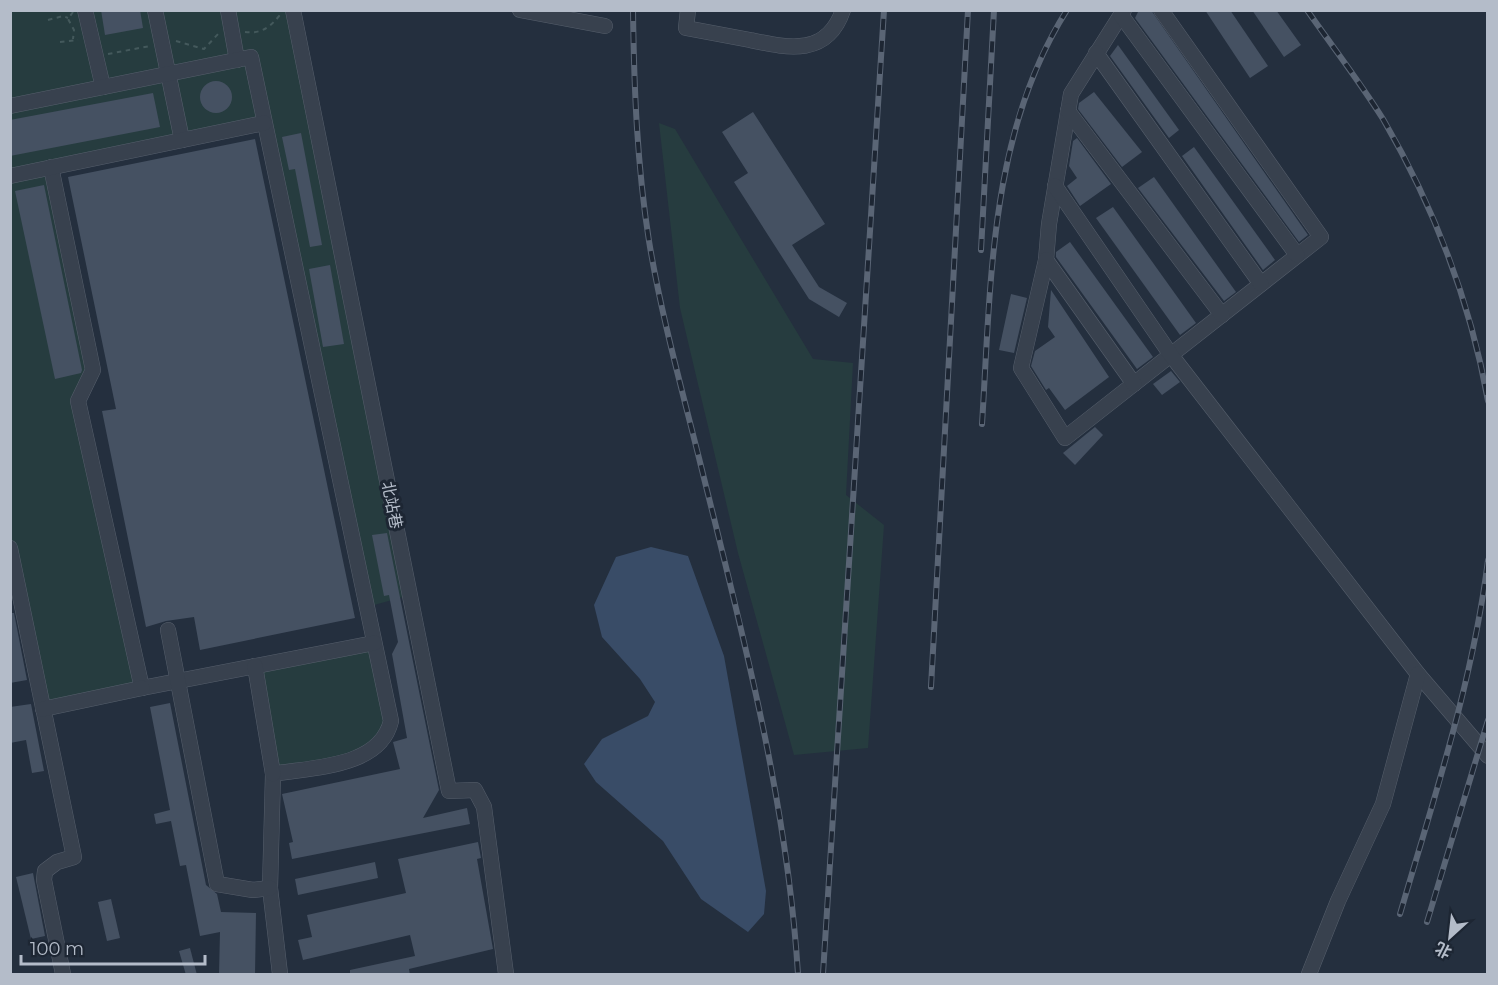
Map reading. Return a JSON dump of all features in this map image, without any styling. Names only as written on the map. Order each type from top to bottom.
[{"type":"street","points":[[86,10],[103,87]]},
{"type":"street","points":[[155,10],[182,140]]},
{"type":"street","points":[[228,10],[237,60]]},
{"type":"street","name":"北站巷","points":[[293,10],[449,790],[475,790],[484,807],[506,975]]},
{"type":"street","points":[[520,10],[605,26]]},
{"type":"street","points":[[688,10],[686,28],[792,48],[816,44],[838,25],[843,10]]},
{"type":"street","points":[[1161,10],[1321,237],[1065,438],[1021,368],[1046,260],[1055,186],[1071,94],[1123,13],[1297,255]]},
{"type":"street","points":[[1096,53],[1261,284]]},
{"type":"street","points":[[10,106],[250,57],[391,721],[387,735],[369,754],[273,774]]},
{"type":"street","points":[[1068,111],[1222,315]]},
{"type":"street","points":[[10,176],[264,123]]},
{"type":"street","points":[[51,167],[93,370],[78,401],[142,688]]},
{"type":"street","points":[[1055,186],[1171,355],[1418,674],[1488,756]]},
{"type":"street","points":[[1046,260],[1134,384]]},
{"type":"street","points":[[10,548],[74,857],[57,862],[45,871],[44,880],[63,975]]},
{"type":"street","points":[[168,630],[218,884],[253,890],[270,888]]},
{"type":"street","points":[[43,709],[374,643]]},
{"type":"street","points":[[255,666],[273,774],[270,888],[280,975]]},
{"type":"street","points":[[1309,975],[1338,901],[1383,804],[1418,674]]},
{"type":"path","points":[[68,18],[75,10]]},
{"type":"path","points":[[60,42],[74,40],[94,50],[177,41],[204,49],[217,34],[231,29],[257,34],[271,26],[284,10]]},
{"type":"path","points":[[48,20],[63,16],[68,18],[74,30],[74,40]]},
{"type":"green space","points":[[10,11],[293,11],[410,595],[367,607],[264,123],[51,167],[93,370],[78,401],[142,688],[43,709],[10,548]]},
{"type":"green space","points":[[659,123],[675,129],[813,359],[853,363],[846,495],[884,525],[868,748],[794,755],[738,553],[680,308]]},
{"type":"green space","points":[[374,643],[390,719],[368,754],[273,774],[255,666]]},
{"type":"water","points":[[651,547],[688,556],[724,656],[766,891],[764,914],[748,932],[701,899],[663,841],[596,782],[584,764],[602,739],[648,716],[655,702],[640,679],[602,637],[594,605],[616,557]]},
{"type":"building","points":[[101,10],[140,10],[143,28],[105,35]]},
{"type":"building","points":[[1139,10],[1151,10],[1308,235],[1299,242],[1135,18]]},
{"type":"building","points":[[1205,10],[1230,10],[1268,66],[1250,78]]},
{"type":"building","points":[[1252,10],[1276,10],[1301,45],[1284,57]]},
{"type":"building","points":[[1118,45],[1179,130],[1169,138],[1110,56]]},
{"type":"building","points":[[216,81],[227,86],[232,97],[227,108],[216,113],[205,108],[200,97],[205,86]]},
{"type":"building","points":[[1094,92],[1142,152],[1122,167],[1078,109],[1079,103]]},
{"type":"building","points":[[153,93],[160,127],[10,156],[10,120]]},
{"type":"building","points":[[753,112],[825,224],[792,245],[819,287],[847,303],[839,317],[809,299],[734,182],[748,173],[722,132]]},
{"type":"building","points":[[301,133],[322,245],[310,247],[295,169],[289,170],[282,137]]},
{"type":"building","points":[[1077,138],[1111,184],[1080,206],[1067,186],[1077,178],[1069,166],[1073,141]]},
{"type":"building","points":[[255,139],[355,618],[200,650],[194,617],[146,627],[102,411],[116,409],[68,177]]},
{"type":"building","points":[[1194,147],[1275,260],[1263,270],[1182,156]]},
{"type":"building","points":[[1154,177],[1236,292],[1224,301],[1138,188]]},
{"type":"building","points":[[44,185],[82,370],[81,373],[55,379],[15,191]]},
{"type":"building","points":[[1113,207],[1196,323],[1180,335],[1096,218]]},
{"type":"building","points":[[1070,242],[1153,357],[1137,369],[1056,257],[1056,252]]},
{"type":"building","points":[[330,265],[344,344],[323,347],[309,269]]},
{"type":"building","points":[[1051,290],[1109,377],[1065,410],[1049,388],[1046,390],[1031,366],[1035,351],[1055,337],[1048,327]]},
{"type":"building","points":[[1011,294],[1027,298],[1014,353],[999,350]]},
{"type":"building","points":[[1171,371],[1180,382],[1162,395],[1153,384]]},
{"type":"building","points":[[1095,427],[1103,435],[1075,465],[1063,453]]},
{"type":"building","points":[[387,533],[439,790],[423,818],[467,808],[470,824],[292,859],[289,843],[293,842],[282,794],[400,769],[393,742],[407,738],[392,654],[398,642],[389,595],[384,596],[372,535]]},
{"type":"building","points":[[10,613],[14,613],[27,680],[10,683]]},
{"type":"building","points":[[170,703],[206,885],[217,894],[221,912],[256,913],[255,975],[219,975],[220,932],[200,936],[186,865],[180,866],[171,821],[156,824],[154,814],[170,810],[150,707]]},
{"type":"building","points":[[31,704],[44,771],[32,773],[26,740],[10,743],[10,707]]},
{"type":"building","points":[[478,842],[481,858],[477,859],[493,949],[409,969],[410,975],[350,975],[350,970],[415,956],[410,935],[303,960],[298,940],[312,937],[307,915],[406,893],[398,859]]},
{"type":"building","points":[[375,862],[378,878],[298,895],[295,879]]},
{"type":"building","points":[[33,873],[45,936],[31,939],[16,877]]},
{"type":"building","points":[[111,899],[120,938],[107,941],[98,902]]},
{"type":"building","points":[[190,948],[197,975],[186,975],[179,951]]},
{"type":"railway","points":[[633,10],[637,126],[649,241],[665,323],[731,586],[760,714],[784,843],[798,974]]},
{"type":"railway","points":[[823,974],[884,10]]},
{"type":"railway","points":[[931,687],[968,10]]},
{"type":"railway","points":[[981,250],[994,10]]},
{"type":"railway","points":[[982,424],[992,264],[1008,158],[1022,107],[1041,57],[1067,10]]},
{"type":"railway","points":[[1307,10],[1383,119],[1434,220],[1471,327],[1488,401]]},
{"type":"railway","points":[[1400,914],[1463,695],[1488,560]]},
{"type":"railway","points":[[1427,922],[1488,720]]}]
